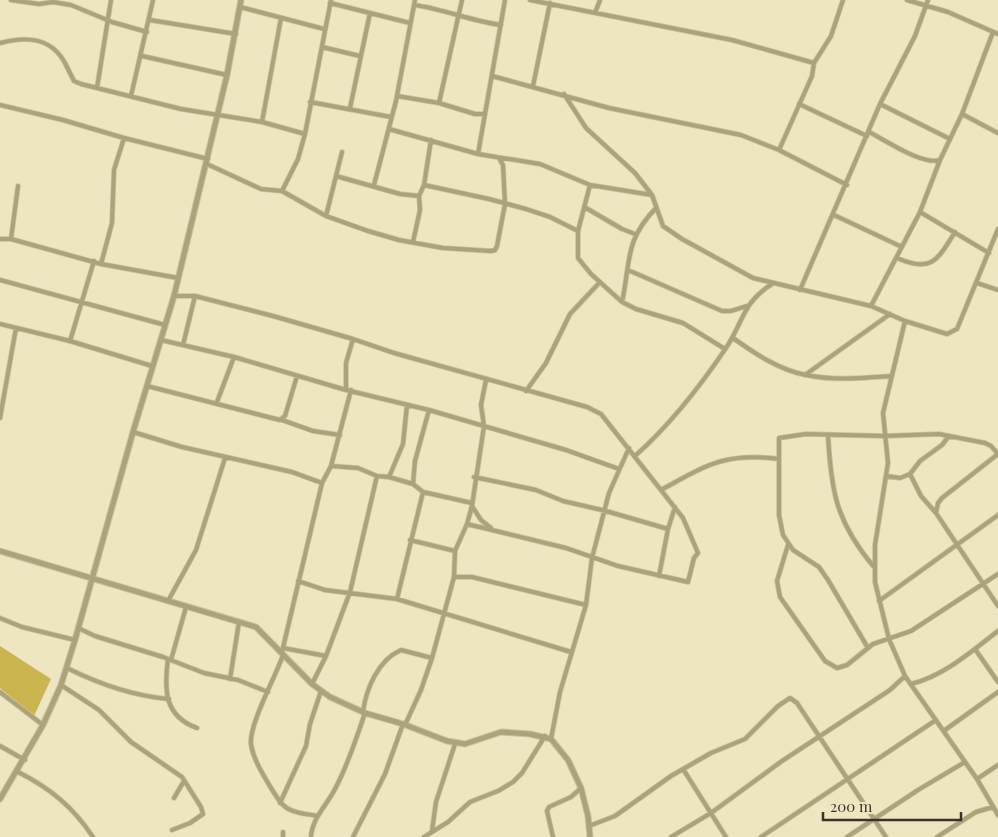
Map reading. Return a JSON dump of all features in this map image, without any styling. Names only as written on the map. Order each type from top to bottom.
[{"type":"street","points":[[11,0],[39,4],[52,2],[66,4],[147,32]]},
{"type":"street","points":[[98,88],[108,23],[106,19],[111,0]]},
{"type":"street","points":[[132,96],[153,0]]},
{"type":"street","points":[[0,799],[18,772],[44,725],[67,668],[133,432],[174,296],[228,75],[241,0]]},
{"type":"street","points":[[439,103],[462,0]]},
{"type":"street","points":[[478,154],[506,0]]},
{"type":"street","points":[[530,0],[764,48],[814,63]]},
{"type":"street","points":[[595,13],[600,0]]},
{"type":"street","points":[[779,150],[812,76],[814,63],[831,36],[843,0]]},
{"type":"street","points":[[907,0],[948,12],[998,34]]},
{"type":"street","points":[[800,290],[847,185],[880,104],[901,67],[928,0]]},
{"type":"street","points":[[282,191],[298,159],[305,134],[324,29],[331,2],[410,23]]},
{"type":"street","points":[[374,185],[397,96],[415,2],[467,19],[501,25]]},
{"type":"street","points":[[533,86],[550,3]]},
{"type":"street","points":[[240,7],[324,29]]},
{"type":"street","points":[[350,108],[370,13]]},
{"type":"street","points":[[262,122],[281,18]]},
{"type":"street","points":[[150,20],[236,34]]},
{"type":"street","points":[[871,306],[920,212],[940,160],[962,114],[993,32]]},
{"type":"street","points":[[0,43],[16,39],[41,40],[65,62],[74,81],[181,109],[262,122],[305,134]]},
{"type":"street","points":[[322,47],[360,56]]},
{"type":"street","points":[[142,56],[228,75]]},
{"type":"street","points":[[492,76],[564,94],[608,108],[740,135],[779,150],[847,185]]},
{"type":"street","points":[[564,94],[586,128],[635,174],[652,195],[663,226],[734,269],[772,284],[871,306],[905,321],[947,334],[957,329],[998,228]]},
{"type":"street","points":[[397,96],[439,103],[474,114],[484,114]]},
{"type":"street","points":[[310,102],[391,117]]},
{"type":"street","points":[[799,104],[922,159],[933,162],[940,160]]},
{"type":"street","points":[[880,104],[950,138]]},
{"type":"street","points":[[0,105],[87,126],[207,162],[261,189],[282,191],[326,216],[368,231],[443,248],[493,251],[497,246],[505,204],[503,165],[499,158]]},
{"type":"street","points":[[962,114],[998,133]]},
{"type":"street","points":[[389,129],[478,154],[499,158],[522,159],[540,164],[590,185],[652,195]]},
{"type":"street","points":[[102,264],[112,222],[114,170],[124,138]]},
{"type":"street","points":[[413,242],[420,210],[419,196],[424,185],[432,140]]},
{"type":"street","points":[[326,216],[342,152]]},
{"type":"street","points":[[336,176],[405,195],[419,196]]},
{"type":"street","points":[[424,185],[489,199],[550,217],[578,231]]},
{"type":"street","points":[[590,185],[586,208],[578,231],[578,258],[622,302],[636,309],[683,323],[725,349]]},
{"type":"street","points":[[11,239],[18,186]]},
{"type":"street","points":[[586,208],[622,229],[635,234]]},
{"type":"street","points":[[622,302],[635,234],[656,208]]},
{"type":"street","points":[[920,212],[989,253]]},
{"type":"street","points":[[834,215],[902,247]]},
{"type":"street","points":[[897,258],[914,265],[931,264],[940,256],[955,232]]},
{"type":"street","points":[[0,239],[11,239],[102,264],[178,278]]},
{"type":"street","points":[[70,341],[94,261]]},
{"type":"street","points":[[628,270],[722,311],[731,311],[747,306]]},
{"type":"street","points":[[0,280],[165,325]]},
{"type":"street","points":[[526,391],[546,363],[570,314],[600,282]]},
{"type":"street","points":[[977,283],[998,290]]},
{"type":"street","points":[[635,456],[660,434],[679,413],[733,338],[747,306],[757,294],[772,284]]},
{"type":"street","points":[[174,296],[195,296],[354,339],[394,353],[486,380],[587,407],[601,414],[675,507],[690,529],[698,553],[694,558],[688,582],[592,558],[566,548],[468,524]]},
{"type":"street","points":[[183,345],[195,296]]},
{"type":"street","points":[[805,375],[890,314]]},
{"type":"street","points":[[905,321],[885,400],[884,436],[888,463],[877,527],[874,567],[879,601],[889,639],[905,676],[945,730],[977,779],[998,816]]},
{"type":"street","points":[[0,324],[70,341],[152,366]]},
{"type":"street","points":[[0,418],[16,328]]},
{"type":"street","points":[[733,338],[758,355],[805,375],[848,378],[892,376]]},
{"type":"street","points":[[346,390],[346,363],[354,339]]},
{"type":"street","points":[[161,340],[234,357],[346,390],[429,410],[566,450],[618,470]]},
{"type":"street","points":[[217,402],[234,357]]},
{"type":"street","points":[[282,420],[287,411],[297,376]]},
{"type":"street","points":[[353,837],[386,774],[404,724],[421,690],[432,658],[454,577],[455,551],[468,524],[472,505],[474,477],[484,426],[481,405],[486,380]]},
{"type":"street","points":[[147,386],[217,402],[282,420],[313,431],[340,435]]},
{"type":"street","points":[[318,816],[291,811],[280,803],[257,762],[251,744],[254,728],[283,651],[322,483],[331,466],[351,390]]},
{"type":"street","points":[[389,477],[403,444],[408,405]]},
{"type":"street","points":[[413,484],[415,461],[429,410]]},
{"type":"street","points":[[133,432],[224,458],[292,472],[322,483]]},
{"type":"street","points":[[936,513],[942,498],[998,454],[990,446],[931,433],[884,436],[806,434],[779,438],[779,515],[788,545],[779,569],[777,588],[780,597],[831,666],[842,668],[868,648],[912,631],[998,574]]},
{"type":"street","points":[[828,435],[829,461],[836,505],[848,529],[874,567]]},
{"type":"street","points":[[886,476],[900,478],[910,474],[920,461],[942,445],[949,436]]},
{"type":"street","points":[[551,739],[560,692],[586,605],[592,558],[610,493],[618,470],[629,448]]},
{"type":"street","points":[[661,490],[718,461],[746,457],[779,459]]},
{"type":"street","points":[[168,601],[198,544],[224,458]]},
{"type":"street","points":[[331,466],[358,468],[377,476],[389,477],[413,484],[423,492],[472,505],[485,524],[497,531]]},
{"type":"street","points":[[910,474],[920,496],[936,513],[998,606]]},
{"type":"street","points":[[312,684],[326,656],[350,592],[377,476]]},
{"type":"street","points":[[474,477],[498,480],[536,490],[563,501],[668,529]]},
{"type":"street","points":[[397,599],[423,492]]},
{"type":"street","points":[[659,576],[668,529],[675,507]]},
{"type":"street","points":[[879,601],[998,515]]},
{"type":"street","points":[[410,540],[455,551]]},
{"type":"street","points":[[788,545],[819,567],[868,648]]},
{"type":"street","points":[[0,551],[91,580],[239,622],[262,631],[283,651],[312,684],[321,691],[364,712],[404,724],[455,744],[472,743],[501,732],[545,736],[551,739],[568,760],[581,788],[590,837]]},
{"type":"street","points":[[454,577],[472,577],[586,605]]},
{"type":"street","points":[[298,582],[326,590],[397,599],[571,652]]},
{"type":"street","points":[[186,607],[169,659],[166,681],[168,699],[179,720],[197,728]]},
{"type":"street","points":[[0,618],[22,627],[75,640]]},
{"type":"street","points":[[230,679],[239,622]]},
{"type":"street","points":[[78,628],[95,636],[169,659],[204,673],[230,679],[268,692]]},
{"type":"street","points":[[911,684],[924,681],[941,672],[998,631]]},
{"type":"street","points":[[975,649],[998,682]]},
{"type":"street","points":[[311,837],[312,826],[342,774],[364,712],[366,694],[387,659],[401,650],[432,658]]},
{"type":"street","points":[[283,651],[326,656]]},
{"type":"street","points":[[67,668],[95,681],[137,696],[168,699]]},
{"type":"street","points":[[671,837],[711,813],[775,766],[890,690],[905,676]]},
{"type":"street","points":[[61,685],[93,706],[131,742],[184,780],[201,807],[203,814],[190,823],[172,830]]},
{"type":"street","points":[[280,803],[306,746],[311,719],[321,691]]},
{"type":"street","points":[[0,692],[44,725]]},
{"type":"street","points":[[945,730],[998,692]]},
{"type":"street","points":[[588,826],[615,816],[683,769],[711,753],[745,739],[789,698],[797,703],[886,837]]},
{"type":"street","points":[[761,837],[936,720]]},
{"type":"street","points":[[424,837],[448,822],[470,802],[498,791],[513,782],[522,773],[545,736]]},
{"type":"street","points":[[432,831],[436,802],[455,744]]},
{"type":"street","points":[[0,746],[25,760]]},
{"type":"street","points":[[847,837],[918,790],[966,762]]},
{"type":"street","points":[[977,779],[998,764]]},
{"type":"street","points":[[683,769],[726,837]]},
{"type":"street","points":[[18,772],[52,792],[78,816],[93,837]]},
{"type":"street","points":[[174,798],[184,780]]},
{"type":"street","points":[[553,836],[547,811],[549,807],[571,797],[581,788]]},
{"type":"street","points":[[937,837],[976,812],[993,807]]},
{"type":"street","points":[[283,832],[283,837]]},
{"type":"shaded area","points":[[0,646],[51,679],[34,716],[0,688]]}]
